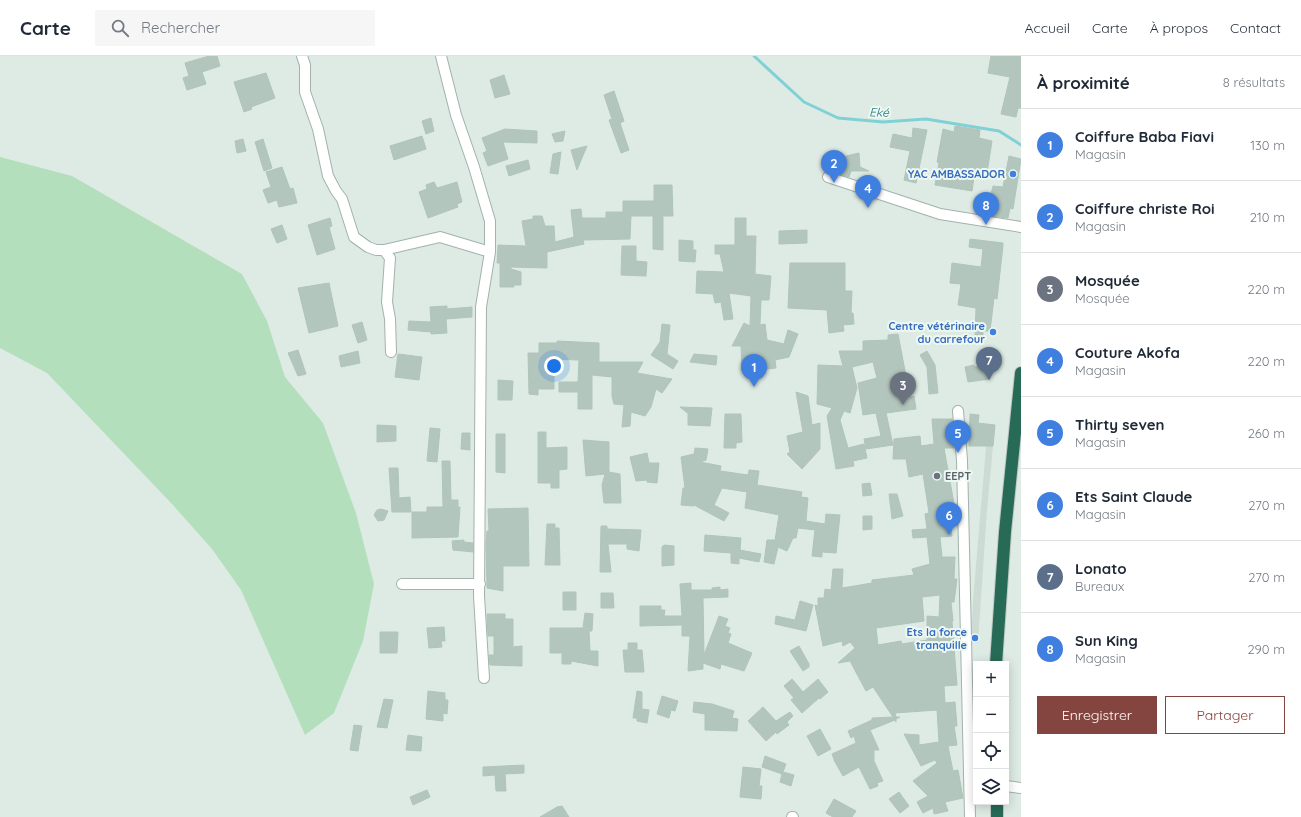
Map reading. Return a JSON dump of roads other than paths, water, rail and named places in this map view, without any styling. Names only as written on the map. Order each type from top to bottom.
[{"type":"highway","points":[[996,661],[1004,547],[1021,373]]},
{"type":"highway","points":[[996,805],[997,817]]},
{"type":"street","points":[[302,56],[305,65],[305,92],[318,129],[328,176],[342,199],[354,237],[368,247],[376,250],[384,250],[440,237],[490,252]]},
{"type":"street","points":[[441,56],[456,115],[474,167],[490,221],[490,252],[480,307],[480,584],[484,678]]},
{"type":"street","points":[[828,177],[940,214],[1021,227]]},
{"type":"street","points":[[384,250],[390,258],[387,302],[390,319],[391,352]]},
{"type":"street","points":[[958,411],[962,460],[970,817]]},
{"type":"street","points":[[402,584],[480,584]]},
{"type":"street","points":[[1009,786],[1021,788]]},
{"type":"waterway","name":"Eké","points":[[754,56],[804,102],[838,118],[883,122],[926,119],[999,131],[1021,145]]},
{"type":"place","name":"YAC AMBASSADOR","points":[[1013,174]]},
{"type":"place","name":"Coiffure christe Roi","points":[[834,183]]},
{"type":"place","name":"Couture Akofa","points":[[868,208]]},
{"type":"place","name":"Sun King","points":[[986,225]]},
{"type":"place","name":"Centre vétérinaire du carrefour","points":[[993,332]]},
{"type":"place","name":"Lonato","points":[[989,380]]},
{"type":"place","name":"Coiffure Baba Fiavi","points":[[754,387]]},
{"type":"place","name":"Mosquée","points":[[903,405]]},
{"type":"place","name":"Thirty seven","points":[[958,453]]},
{"type":"place","name":"EEPT","points":[[937,476]]},
{"type":"place","name":"Ets Saint Claude","points":[[949,535]]},
{"type":"place","name":"Ets la force tranquille","points":[[975,638]]}]
